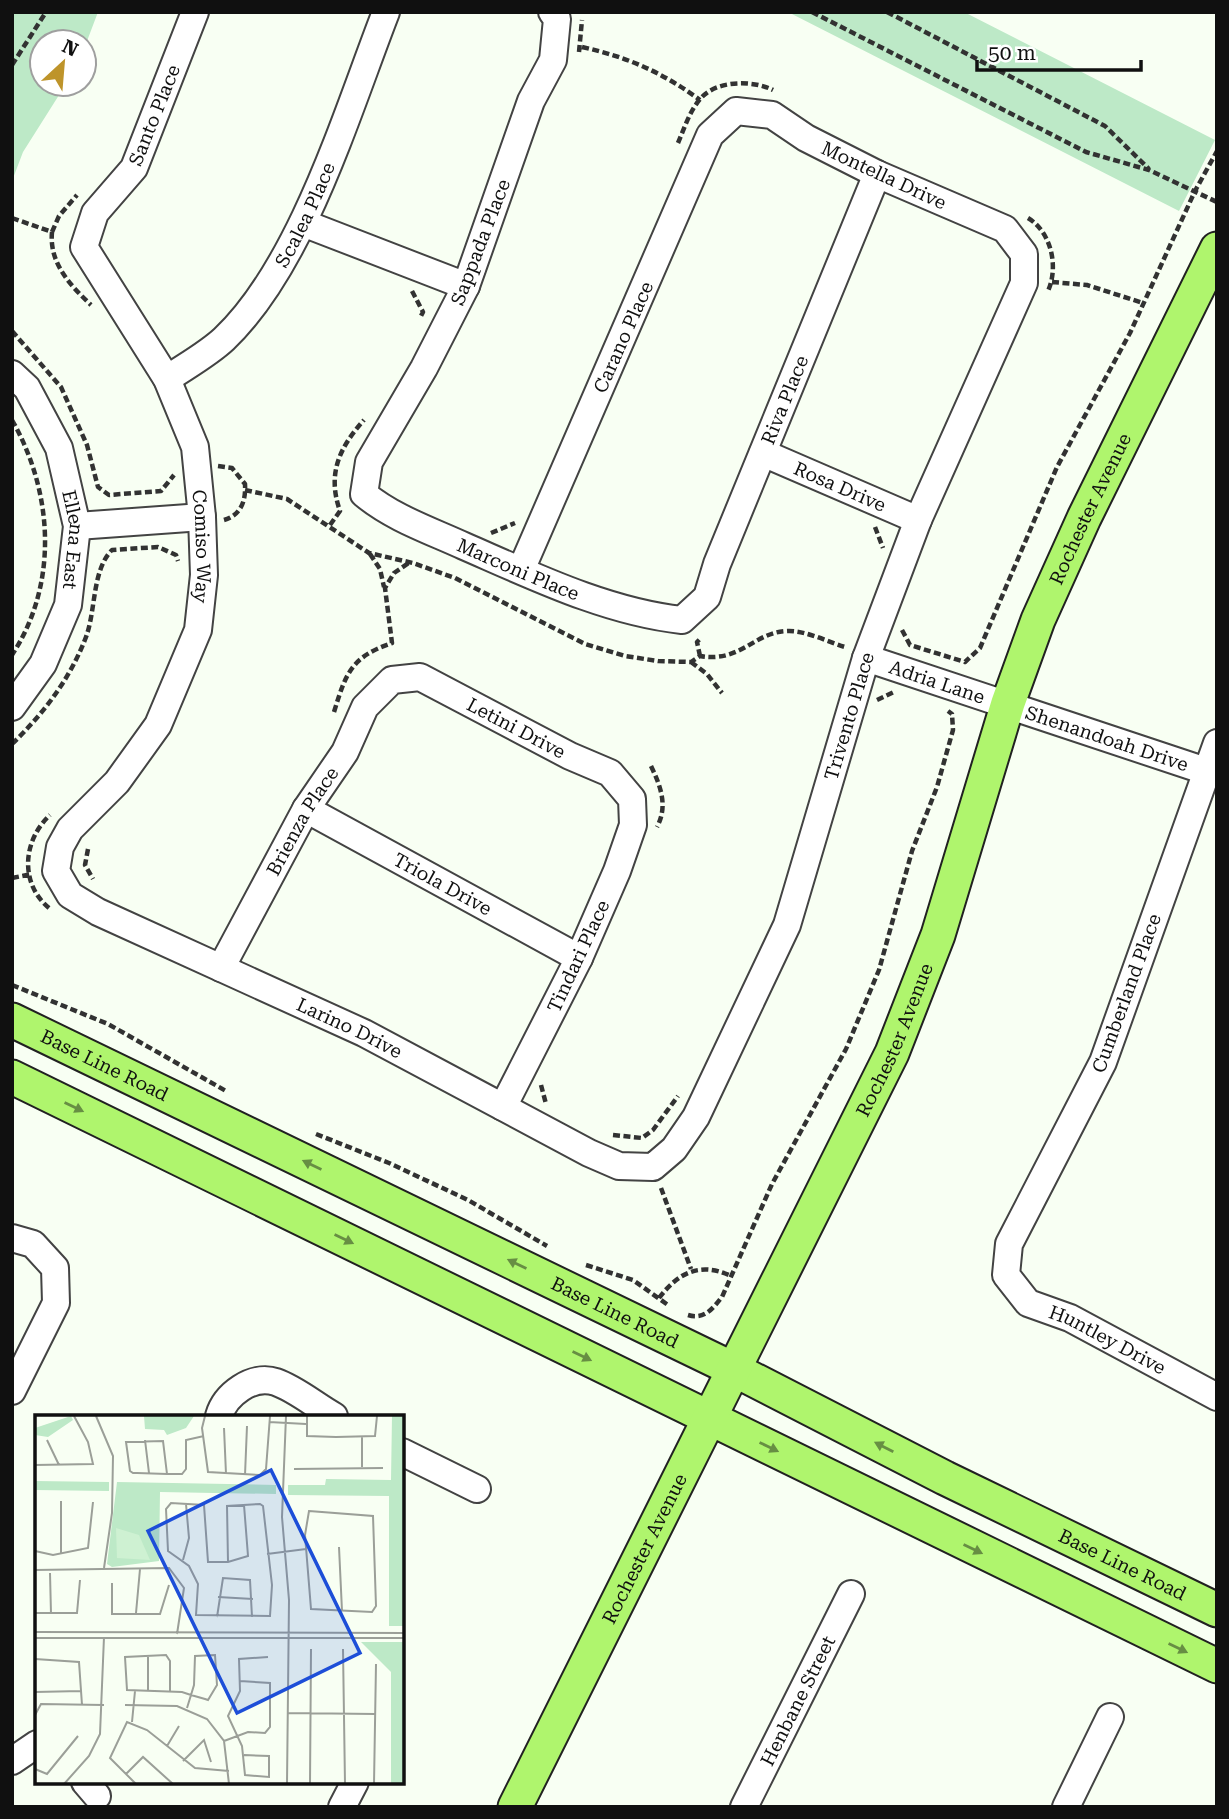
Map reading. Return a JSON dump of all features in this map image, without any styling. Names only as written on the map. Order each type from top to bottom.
[{"type":"main road","name":"Rochester Avenue","points":[[515,1807],[708,1417],[866,1109],[915,998],[959,871],[1008,703],[1038,620],[1079,529],[1217,249]]},
{"type":"main road","name":"Base Line Road","points":[[12,1020],[733,1369],[945,1478],[1217,1610]]},
{"type":"main road","points":[[12,1077],[1217,1666]]},
{"type":"street","name":"Santo Place","points":[[84,247],[95,213],[134,168],[195,12]]},
{"type":"street","name":"Scalea Place","points":[[167,379],[224,339],[259,295],[303,223],[386,12]]},
{"type":"street","name":"Sappada Place","points":[[364,494],[369,462],[424,368],[466,286],[531,101],[552,60],[554,15]]},
{"type":"street","name":"Montella Drive","points":[[736,111],[772,115],[806,138],[877,174],[1005,229],[1024,254]]},
{"type":"street","name":"Carano Place","points":[[521,570],[710,135],[736,111]]},
{"type":"street","name":"Riva Place","points":[[682,620],[706,597],[877,174]]},
{"type":"street","points":[[303,223],[466,286]]},
{"type":"street","name":"Comiso Way","points":[[56,871],[60,847],[70,829],[117,782],[158,724],[198,630],[204,575],[216,523],[195,447],[167,379],[84,247]]},
{"type":"street","name":"Trivento Place","points":[[653,1167],[674,1149],[696,1117],[787,925],[829,792],[853,652],[918,520],[1024,283],[1024,254]]},
{"type":"street","name":"Ellena East","points":[[12,374],[27,388],[59,448],[77,526],[68,605],[43,664],[12,707]]},
{"type":"street","name":"Rosa Drive","points":[[763,453],[918,520]]},
{"type":"street","name":"Marconi Place","points":[[364,494],[384,511],[521,570],[642,616],[682,620]]},
{"type":"street","points":[[77,526],[216,523]]},
{"type":"street","name":"Adria Lane","points":[[853,652],[1008,703]]},
{"type":"street","name":"Letini Drive","points":[[392,680],[420,677],[557,750],[610,773],[632,799]]},
{"type":"street","name":"Brienza Place","points":[[220,968],[306,809],[345,752],[365,707],[392,680]]},
{"type":"street","name":"Shenandoah Drive","points":[[1008,703],[1206,771]]},
{"type":"street","name":"Cumberland Place","points":[[1006,1275],[1009,1244],[1103,1062],[1217,743]]},
{"type":"street","name":"Tindari Place","points":[[503,1107],[579,958],[617,871],[633,825],[632,799]]},
{"type":"street","name":"Triola Drive","points":[[306,809],[579,958]]},
{"type":"street","name":"Larino Drive","points":[[56,871],[70,895],[98,912],[364,1033],[619,1166],[653,1167]]},
{"type":"street","points":[[12,1238],[33,1244],[55,1268],[57,1303],[12,1391]]},
{"type":"street","name":"Huntley Drive","points":[[1006,1275],[1028,1303],[1070,1318],[1217,1396]]},
{"type":"street","points":[[220,1415],[234,1392],[251,1383],[274,1381],[332,1415]]},
{"type":"street","points":[[404,1453],[477,1489]]},
{"type":"street","name":"Henbane Street","points":[[744,1807],[851,1594]]},
{"type":"street","points":[[1066,1807],[1110,1717]]},
{"type":"street","points":[[12,1761],[35,1745]]},
{"type":"street","points":[[342,1807],[354,1784]]},
{"type":"path","points":[[12,65],[46,12]]},
{"type":"path","points":[[812,12],[1086,152],[1149,170],[1217,202]]},
{"type":"path","points":[[887,12],[1105,126],[1149,170]]},
{"type":"path","points":[[582,47],[621,55],[665,74],[700,100]]},
{"type":"path","points":[[84,187],[59,216],[52,232],[55,256],[61,273],[97,310]]},
{"type":"path","points":[[12,218],[52,232]]},
{"type":"path","points":[[1052,282],[1087,285],[1143,303]]},
{"type":"path","points":[[408,283],[423,313],[417,325]]},
{"type":"path","points":[[12,331],[43,364],[66,397],[88,446],[98,487],[109,495],[161,491],[176,473],[175,466]]},
{"type":"path","points":[[330,525],[340,510],[333,492],[336,461],[366,418]]},
{"type":"path","points":[[12,420],[35,470],[46,528],[41,582],[32,616],[12,655]]},
{"type":"path","points":[[216,456],[219,465],[232,468],[241,477],[246,495],[236,515],[216,523]]},
{"type":"path","points":[[871,518],[883,547],[880,556]]},
{"type":"path","points":[[332,721],[349,668],[368,651],[392,643],[385,588],[380,569],[369,553]]},
{"type":"path","points":[[385,588],[394,573],[410,562]]},
{"type":"path","points":[[700,656],[697,642],[706,634]]},
{"type":"path","points":[[691,662],[708,674],[722,693]]},
{"type":"path","points":[[651,766],[660,785],[663,804],[654,831]]},
{"type":"path","points":[[93,841],[87,849],[85,865],[92,878],[103,886]]},
{"type":"path","points":[[12,985],[108,1024],[232,1094]]},
{"type":"path","points":[[539,1075],[547,1107],[553,1110]]},
{"type":"path","points":[[606,1134],[631,1139],[642,1138],[653,1130],[680,1092]]},
{"type":"path","points":[[313,1133],[389,1163],[456,1195],[548,1247]]},
{"type":"path","points":[[642,1138],[691,1269]]},
{"type":"path","points":[[583,1264],[633,1280],[674,1310]]},
{"type":"path","points":[[659,1298],[676,1278],[691,1269],[704,1268],[729,1275],[722,1297],[710,1312],[694,1317],[684,1313]]},
{"type":"green space","points":[[12,12],[98,12],[92,28],[28,28],[28,98],[57,98],[23,152],[12,181]]},
{"type":"green space","points":[[788,12],[964,12],[1215,140],[1179,211]]}]
